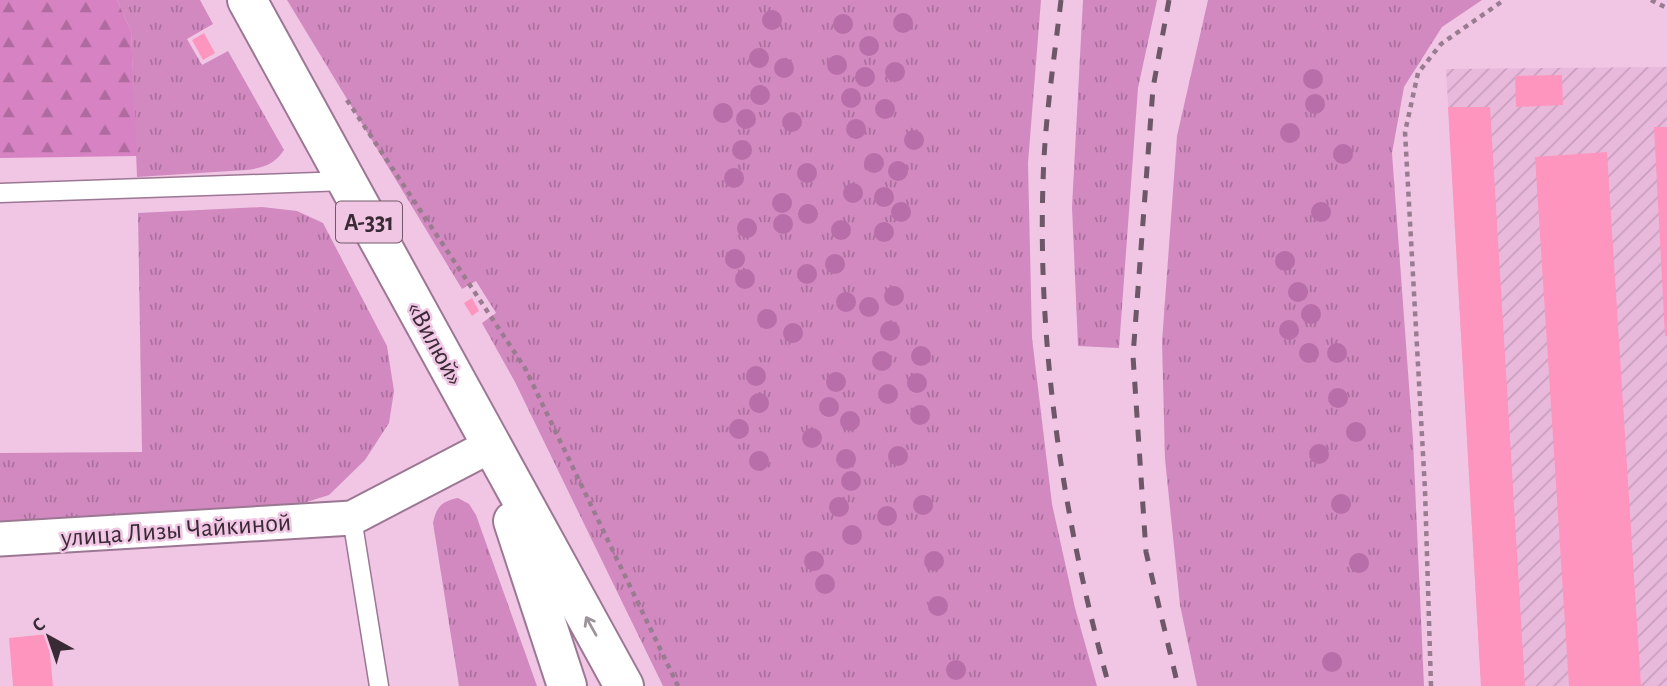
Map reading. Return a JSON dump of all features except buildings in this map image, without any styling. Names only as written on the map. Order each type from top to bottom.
[{"type":"highway","name":"«Вилюй»","points":[[247,0],[624,686]]},
{"type":"highway","points":[[490,446],[567,686]]},
{"type":"street","points":[[352,518],[490,446]]},
{"type":"street","name":"улица Лизы Чайкиной","points":[[0,539],[352,518]]},
{"type":"lane","points":[[0,193],[346,181]]},
{"type":"lane","points":[[352,518],[379,686]]},
{"type":"path","points":[[1432,686],[1425,490],[1405,132],[1419,73],[1441,44],[1504,0]]},
{"type":"path","points":[[1651,0],[1667,8]]},
{"type":"shaded area","points":[[1667,67],[1667,686],[1481,686],[1446,69]]},
{"type":"green space","points":[[0,0],[117,0],[131,31],[137,156],[0,158]]},
{"type":"green space","points":[[117,0],[200,0],[213,24],[187,39],[202,65],[228,51],[284,150],[277,159],[246,170],[137,177],[131,31]]},
{"type":"green space","points":[[287,0],[1041,0],[1028,163],[1032,338],[1052,504],[1075,608],[1097,686],[663,686],[515,382],[482,323],[496,313],[476,281],[462,289]]},
{"type":"green space","points":[[1083,0],[1157,0],[1138,88],[1119,348],[1078,346],[1072,207]]},
{"type":"green space","points":[[1208,0],[1482,0],[1442,27],[1404,87],[1392,153],[1413,440],[1424,686],[1197,686],[1180,605],[1165,459],[1162,342],[1177,136]]},
{"type":"green space","points":[[262,207],[297,211],[323,223],[387,346],[394,391],[389,423],[365,460],[329,495],[272,513],[0,527],[0,453],[142,452],[138,213]]},
{"type":"green space","points":[[458,498],[469,504],[476,515],[537,686],[459,686],[433,523],[441,506]]},
{"type":"railway","points":[[1061,0],[1044,158],[1042,225],[1048,358],[1065,491],[1092,622],[1109,686]]},
{"type":"railway","points":[[1169,0],[1153,88],[1133,356],[1146,552],[1178,686]]}]
